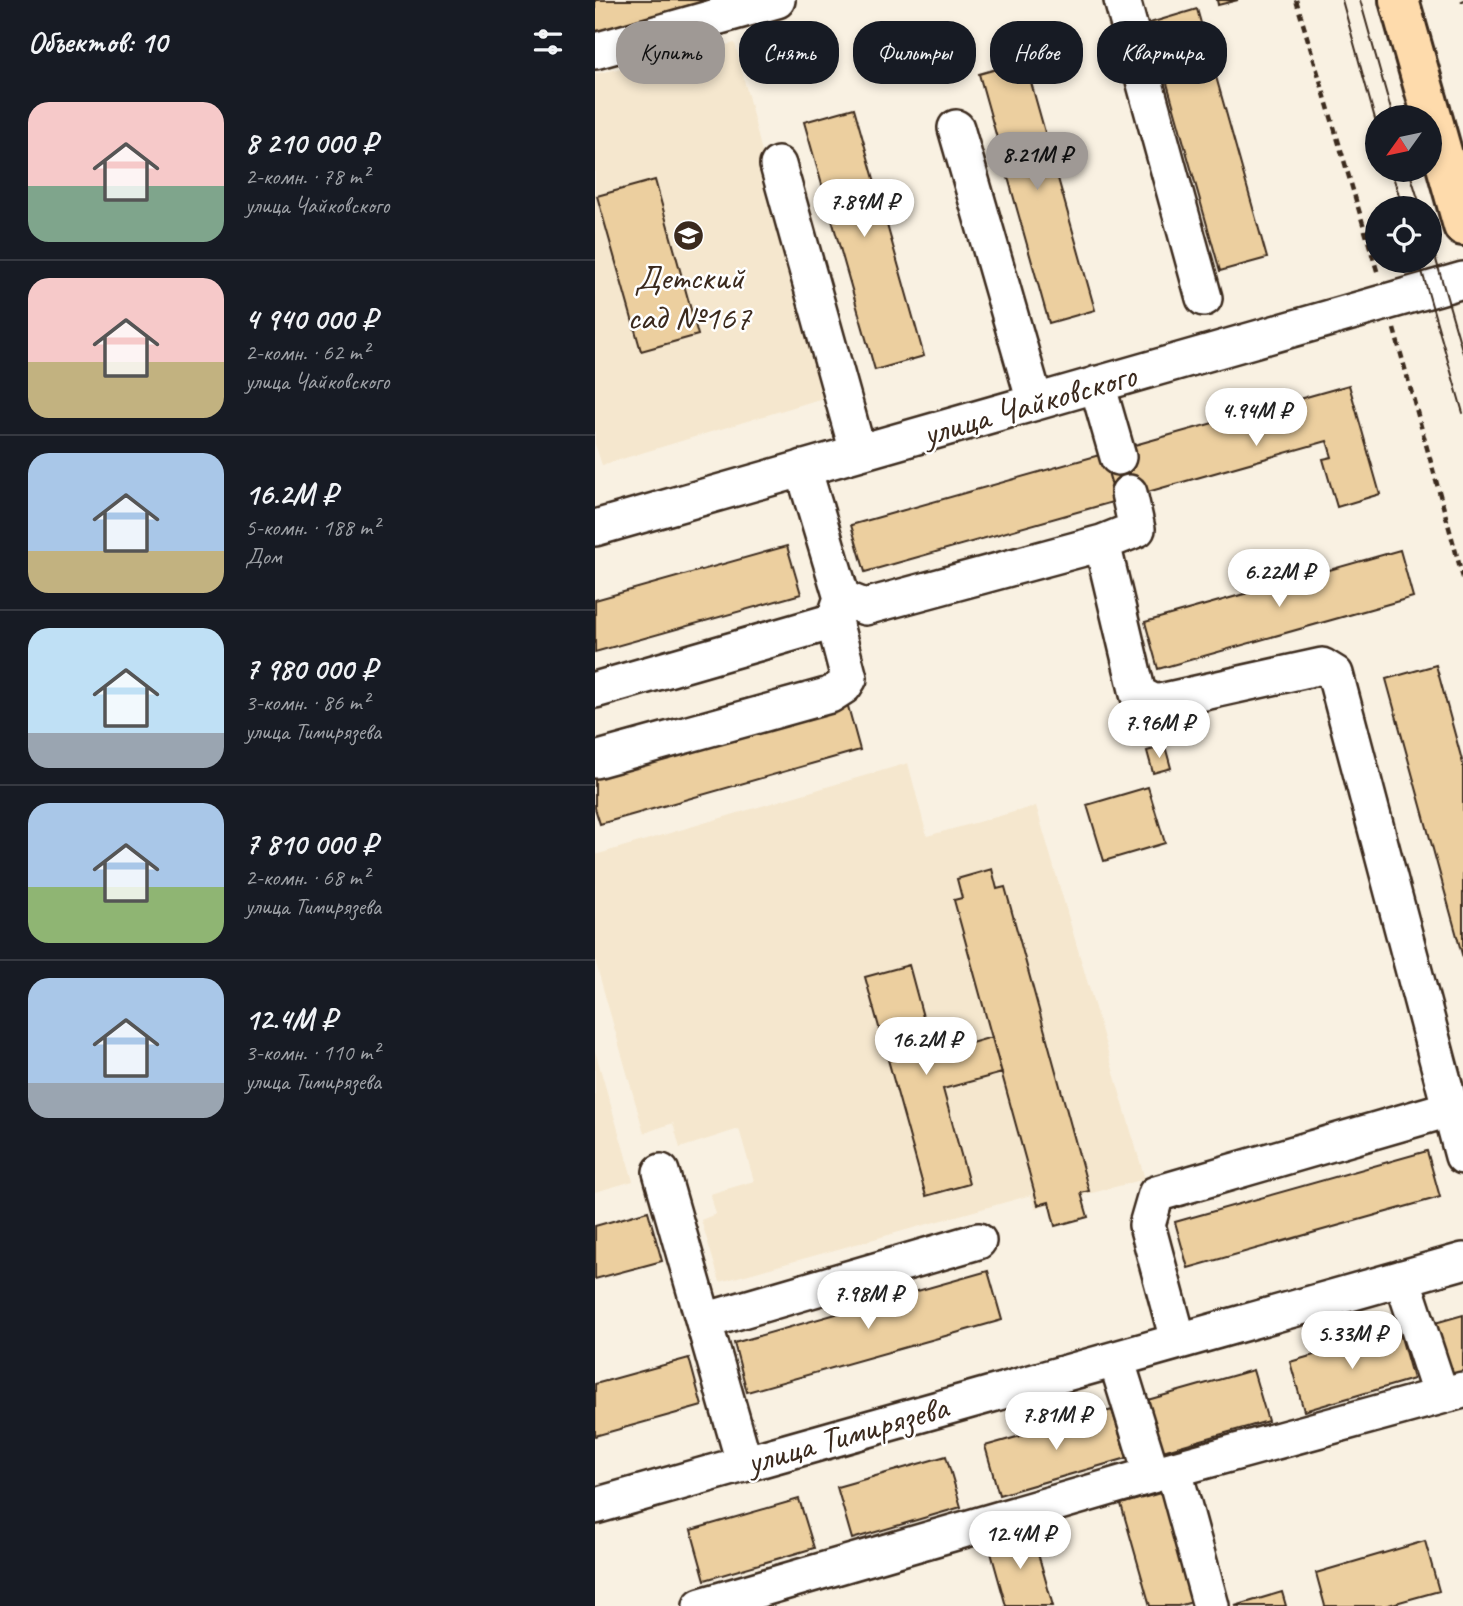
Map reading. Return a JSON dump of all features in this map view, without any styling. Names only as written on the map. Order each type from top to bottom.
[{"type":"main road","points":[[1399,0],[1455,166],[1463,226]]},
{"type":"street","points":[[595,51],[777,0]]},
{"type":"street","points":[[1122,0],[1204,299]]},
{"type":"street","points":[[956,128],[1035,402]]},
{"type":"street","points":[[778,164],[858,452]]},
{"type":"street","name":"улица Чайковского","points":[[595,528],[1463,280]]},
{"type":"street","points":[[1097,384],[1118,457]]},
{"type":"street","points":[[595,760],[830,695],[844,686],[849,678],[838,610],[803,468]]},
{"type":"street","points":[[595,690],[838,610],[865,607],[1102,543],[1137,529],[1129,493]]},
{"type":"street","points":[[1102,543],[1138,694],[1155,703],[1322,666],[1335,674],[1463,1156]]},
{"type":"street","points":[[1178,1340],[1147,1226],[1156,1194],[1450,1109]]},
{"type":"street","points":[[661,1172],[744,1462]]},
{"type":"street","points":[[704,1321],[978,1241]]},
{"type":"street","name":"улица Тимирязева","points":[[595,1506],[1463,1261]]},
{"type":"street","points":[[701,1606],[1452,1393],[1402,1278]]},
{"type":"street","points":[[1116,1359],[1163,1473],[1211,1606]]},
{"type":"shaded area","name":"Детский сад №167","points":[[735,43],[739,59],[739,84],[745,84],[823,398],[602,465],[595,444],[595,74],[616,69],[616,84],[725,84],[725,45]]},
{"type":"shaded area","points":[[908,763],[927,836],[1036,806],[1145,1179],[1035,1208],[1031,1195],[720,1282],[701,1220],[716,1214],[710,1194],[754,1181],[739,1129],[680,1148],[673,1123],[644,1133],[595,960],[595,855]]},
{"type":"shaded area","points":[[595,1051],[633,1181],[595,1192]]},
{"type":"building","points":[[595,0],[709,0],[634,21],[616,21],[616,26],[595,32]]},
{"type":"building","points":[[1217,0],[1238,0],[1218,5]]},
{"type":"building","points":[[1197,9],[1200,21],[1157,21]]},
{"type":"building","points":[[990,71],[990,84],[1031,84],[1095,310],[1049,323],[979,74]]},
{"type":"building","points":[[1167,84],[1218,84],[1267,258],[1220,271]]},
{"type":"building","points":[[854,108],[924,356],[875,370],[804,122]]},
{"type":"building","points":[[655,180],[698,335],[641,351],[597,196]]},
{"type":"building","points":[[1349,385],[1380,494],[1337,507],[1323,459],[1332,457],[1327,441],[1144,493],[1115,496],[1105,461],[1131,446]]},
{"type":"building","points":[[1103,454],[1116,501],[865,572],[851,525]]},
{"type":"building","points":[[787,546],[801,594],[595,652],[595,600]]},
{"type":"building","points":[[1400,550],[1413,597],[1158,669],[1145,622]]},
{"type":"building","points":[[1436,665],[1463,764],[1463,958],[1386,679]]},
{"type":"building","points":[[846,699],[860,750],[600,824],[595,808],[595,770]]},
{"type":"building","points":[[1165,746],[1171,768],[1153,773],[1147,751]]},
{"type":"building","points":[[1148,787],[1165,843],[1104,861],[1087,805]]},
{"type":"building","points":[[992,869],[997,889],[1005,887],[1089,1191],[1081,1193],[1088,1217],[1055,1226],[1049,1202],[1038,1205],[954,900],[962,898],[957,879]]},
{"type":"building","points":[[909,965],[933,1054],[992,1037],[1002,1073],[943,1089],[969,1184],[926,1196],[865,977]]},
{"type":"building","points":[[1427,1151],[1440,1197],[1188,1268],[1175,1222]]},
{"type":"building","points":[[648,1211],[662,1261],[595,1279],[595,1226]]},
{"type":"building","points":[[988,1271],[1002,1320],[747,1392],[734,1343]]},
{"type":"building","points":[[1463,1315],[1463,1373],[1451,1377],[1435,1323]]},
{"type":"building","points":[[1399,1330],[1413,1379],[1304,1411],[1290,1362]]},
{"type":"building","points":[[689,1358],[702,1406],[595,1436],[595,1384]]},
{"type":"building","points":[[1253,1370],[1268,1421],[1159,1452],[1144,1401]]},
{"type":"building","points":[[1112,1410],[1127,1458],[999,1495],[985,1446]]},
{"type":"building","points":[[946,1456],[961,1507],[852,1539],[837,1487]]},
{"type":"building","points":[[1164,1492],[1196,1601],[1178,1606],[1150,1606],[1121,1504]]},
{"type":"building","points":[[799,1499],[814,1548],[705,1580],[691,1530]]},
{"type":"building","points":[[1031,1529],[1053,1606],[1006,1606],[988,1542]]},
{"type":"building","points":[[1425,1541],[1439,1591],[1385,1606],[1325,1606],[1316,1573]]},
{"type":"building","points":[[1282,1592],[1286,1606],[1235,1606]]},
{"type":"tram line","points":[[1342,0],[1371,105]]},
{"type":"tram line","points":[[1360,0],[1390,105]]},
{"type":"tram line","points":[[1395,182],[1399,196]]},
{"type":"tram line","points":[[1413,182],[1417,196]]},
{"type":"tram line","points":[[1422,273],[1463,413]]},
{"type":"tram line","points":[[1440,273],[1463,353]]},
{"type":"place","name":"Детский сад №167","points":[[689,236]]}]
